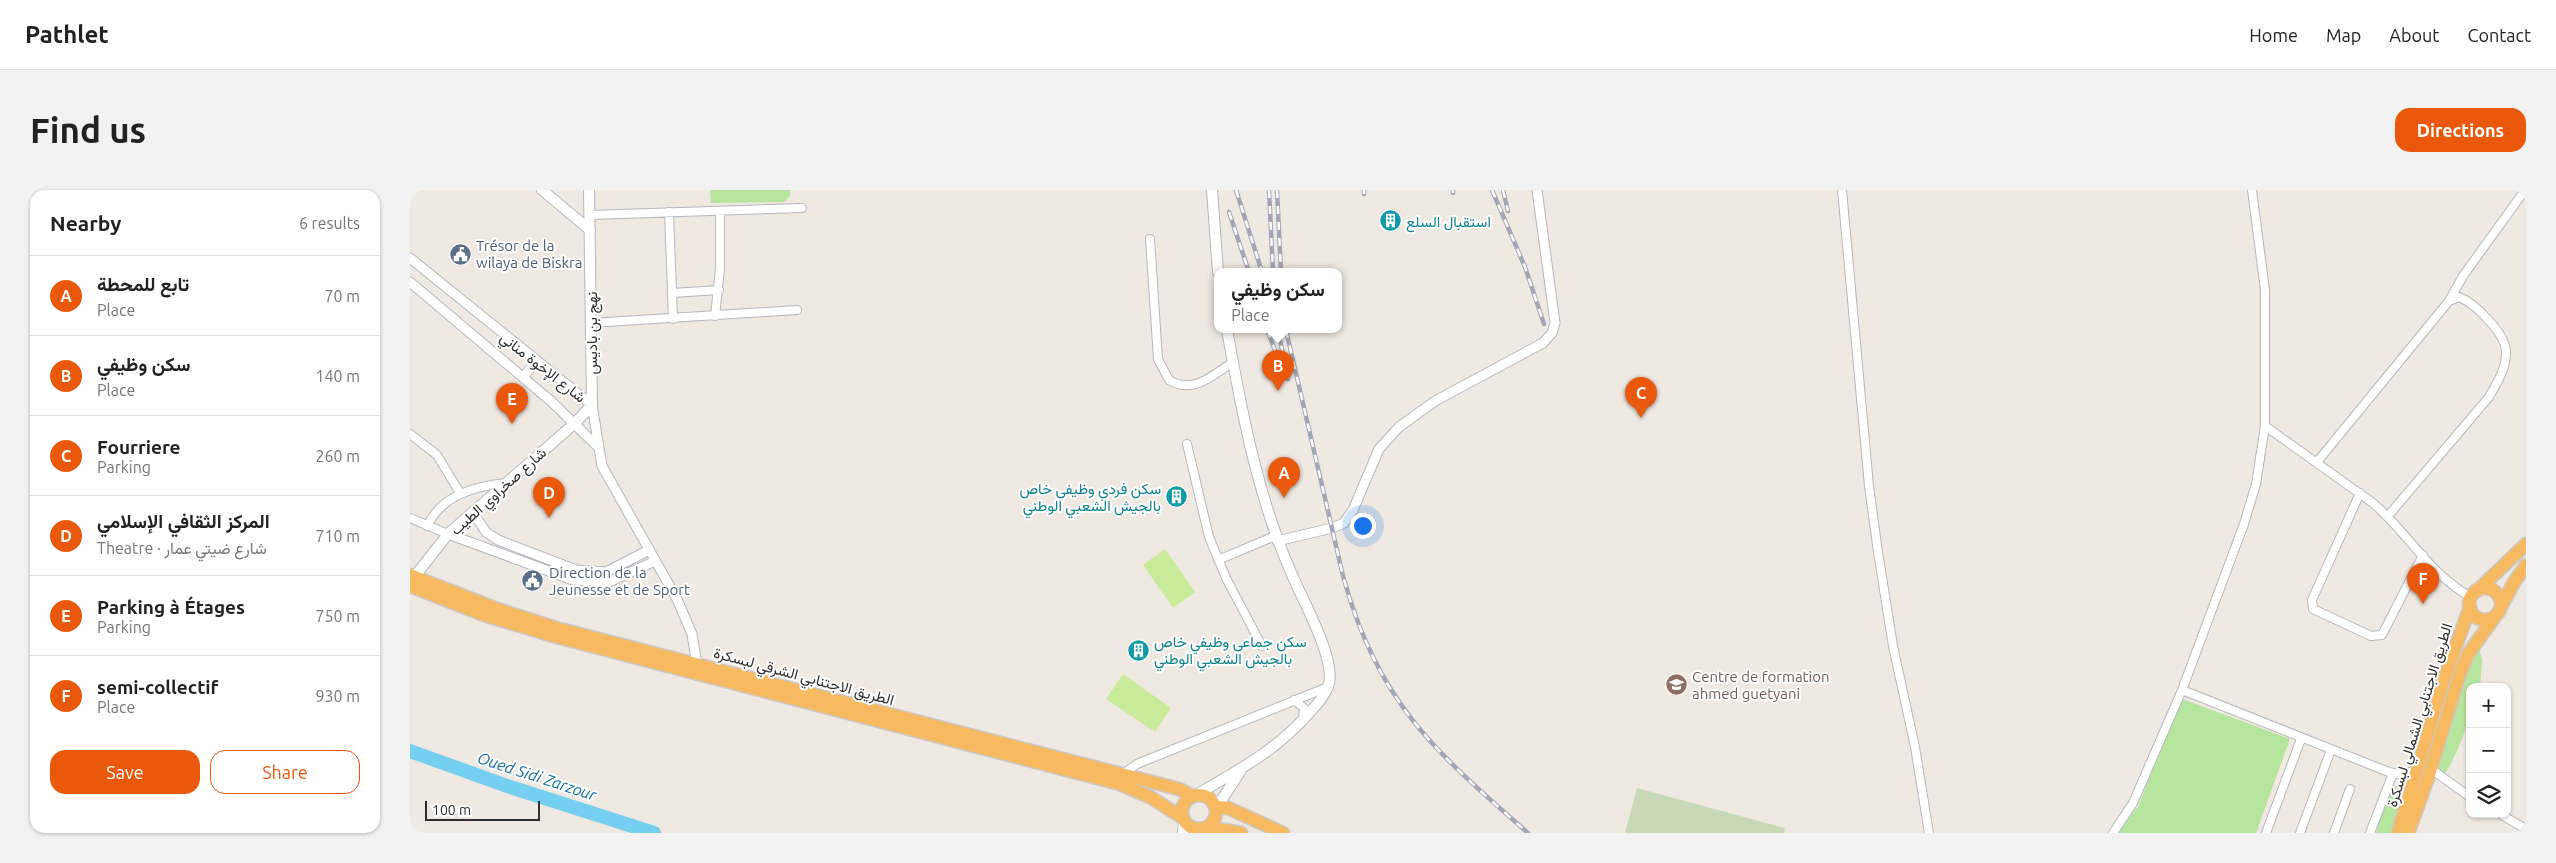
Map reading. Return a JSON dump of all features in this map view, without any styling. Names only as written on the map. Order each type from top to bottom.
[{"type":"highway","name":"الطريق الاجتنابي الشمالي لبسكرة","points":[[2408,833],[2444,680],[2473,598],[2526,544]]},
{"type":"highway","name":"الطريق الاجتنابي الشمالي لبسكرة","points":[[2398,833],[2468,654],[2498,613],[2513,584],[2526,565]]},
{"type":"highway","name":"الطريق الاجتنابي الشرقي لبسكرة","points":[[411,580],[541,623],[1179,789],[1194,796]]},
{"type":"highway","name":"الطريق الاجتنابي الشرقي لبسكرة","points":[[411,580],[484,615],[557,638],[1120,784],[1150,797],[1183,824]]},
{"type":"highway","points":[[2489,589],[2495,591],[2499,596],[2498,613],[2482,620],[2472,613],[2473,598],[2489,589]]},
{"type":"highway","points":[[1203,830],[1214,821],[1215,806],[1209,798],[1194,796],[1185,803],[1183,824],[1203,830],[1241,833]]},
{"type":"highway","points":[[1215,806],[1228,808],[1284,833]]},
{"type":"main road","points":[[542,190],[590,230]]},
{"type":"main road","name":"نهج بن باديس","points":[[589,190],[592,405]]},
{"type":"main road","points":[[1212,190],[1218,268]]},
{"type":"main road","points":[[571,214],[590,210]]},
{"type":"main road","points":[[1194,796],[1269,752],[1303,720],[1328,687],[1330,667],[1276,538],[1261,488],[1228,333]]},
{"type":"main road","name":"شارع صخراوي الطيب","points":[[411,580],[448,534],[574,424],[592,405]]},
{"type":"main road","points":[[1215,806],[1226,795],[1243,767]]},
{"type":"street","points":[[1218,560],[1276,538],[1332,528],[1344,523],[1353,510],[1379,449],[1399,427],[1435,401],[1543,343],[1552,333],[1555,323],[1537,190]]},
{"type":"street","points":[[1842,190],[1869,486],[1893,646],[1915,747],[1929,833]]},
{"type":"street","points":[[2113,833],[2133,803],[2182,690],[2244,524],[2256,484],[2265,426],[2265,290],[2252,190]]},
{"type":"street","points":[[2317,462],[2449,302],[2463,276],[2526,190]]},
{"type":"street","points":[[590,210],[669,212],[802,208]]},
{"type":"street","points":[[715,316],[719,290],[720,211]]},
{"type":"street","points":[[669,212],[673,318]]},
{"type":"street","points":[[1150,239],[1158,359],[1169,380],[1188,387],[1197,385],[1233,362]]},
{"type":"street","name":"شارع الإخوة مناني","points":[[410,258],[536,362],[592,405],[597,446]]},
{"type":"street","name":"شارع الإخوة مناني","points":[[410,282],[523,377],[597,446]]},
{"type":"street","points":[[672,293],[719,290]]},
{"type":"street","points":[[2388,516],[2489,397],[2501,377],[2506,352],[2502,339],[2475,306],[2459,297],[2449,302]]},
{"type":"street","points":[[455,320],[467,306]]},
{"type":"street","points":[[591,324],[797,310]]},
{"type":"street","points":[[523,377],[536,362]]},
{"type":"street","points":[[2265,426],[2360,493],[2388,516],[2447,582],[2473,598]]},
{"type":"street","points":[[410,435],[437,455],[460,493]]},
{"type":"street","points":[[1187,444],[1203,515],[1218,560],[1262,646]]},
{"type":"street","points":[[597,446],[602,466],[677,599],[692,634],[697,665]]},
{"type":"street","points":[[427,526],[434,514],[460,493],[484,485],[508,483]]},
{"type":"street","points":[[2360,493],[2312,600],[2313,609],[2372,636],[2382,635],[2423,555]]},
{"type":"street","points":[[473,513],[486,532],[498,540],[576,570],[606,572],[650,550]]},
{"type":"street","points":[[410,518],[573,580],[609,582],[655,561]]},
{"type":"street","points":[[477,545],[486,532]]},
{"type":"street","points":[[573,580],[576,570]]},
{"type":"street","points":[[1121,775],[1137,764],[1328,687]]},
{"type":"street","points":[[2182,690],[2301,739],[2393,773],[2424,770],[2466,796]]},
{"type":"street","points":[[1294,700],[1304,708],[1303,720]]},
{"type":"street","points":[[2266,833],[2301,739]]},
{"type":"street","points":[[2300,833],[2331,750]]},
{"type":"street","points":[[2370,833],[2393,773]]},
{"type":"street","points":[[2334,833],[2350,789]]},
{"type":"street","points":[[2507,818],[2526,829]]},
{"type":"green space","points":[[710,190],[790,190],[790,196],[784,202],[711,203]]},
{"type":"green space","points":[[1165,549],[1195,592],[1173,608],[1143,565]]},
{"type":"green space","points":[[2479,648],[2482,660],[2480,683],[2466,683],[2466,725],[2461,742],[2445,774],[2435,770],[2464,674]]},
{"type":"green space","points":[[1123,674],[1171,708],[1155,732],[1106,699]]},
{"type":"green space","points":[[2185,700],[2290,739],[2256,833],[2116,833],[2138,807],[2180,701]]},
{"type":"green space","points":[[2406,776],[2409,778],[2391,833],[2376,833],[2387,796]]},
{"type":"green space","points":[[1637,788],[1785,828],[1784,833],[1625,833]]},
{"type":"waterway","name":"Oued Sidi Zarzour","points":[[410,751],[507,786],[654,833]]},
{"type":"railway","points":[[1236,190],[1261,268]]},
{"type":"railway","points":[[1269,190],[1273,268]]},
{"type":"railway","points":[[1277,190],[1281,268]]},
{"type":"railway","points":[[1492,190],[1525,267],[1544,324]]},
{"type":"railway","points":[[1503,190],[1508,211]]},
{"type":"railway","points":[[1229,212],[1248,268]]},
{"type":"railway","points":[[1268,333],[1279,360]]},
{"type":"railway","points":[[1279,333],[1288,379]]},
{"type":"railway","points":[[1287,333],[1343,576],[1357,620],[1373,658],[1392,691],[1413,721],[1464,776],[1528,833]]},
{"type":"place","name":"استقبال السلع","points":[[1390,221]]},
{"type":"place","name":"Trésor de la wilaya de Biskra","points":[[460,254]]},
{"type":"place","name":"سكن وظيفي","points":[[1278,391]]},
{"type":"place","name":"Fourriere","points":[[1641,418]]},
{"type":"place","name":"Parking à Étages","points":[[512,424]]},
{"type":"place","name":"سكن فردي وظيفي خاص بالجيش الشعبي الوطني","points":[[1177,497]]},
{"type":"place","name":"تابع للمحطة","points":[[1284,498]]},
{"type":"place","name":"المركز الثقافي الإسلامي","points":[[549,518]]},
{"type":"place","name":"Direction de la Jeunesse et de Sport","points":[[533,581]]},
{"type":"place","name":"semi-collectif","points":[[2423,604]]},
{"type":"place","name":"سكن جماعي وظيفي خاص بالجيش الشعبي الوطني","points":[[1138,650]]},
{"type":"place","name":"Centre de formation ahmed guetyani","points":[[1676,685]]}]
